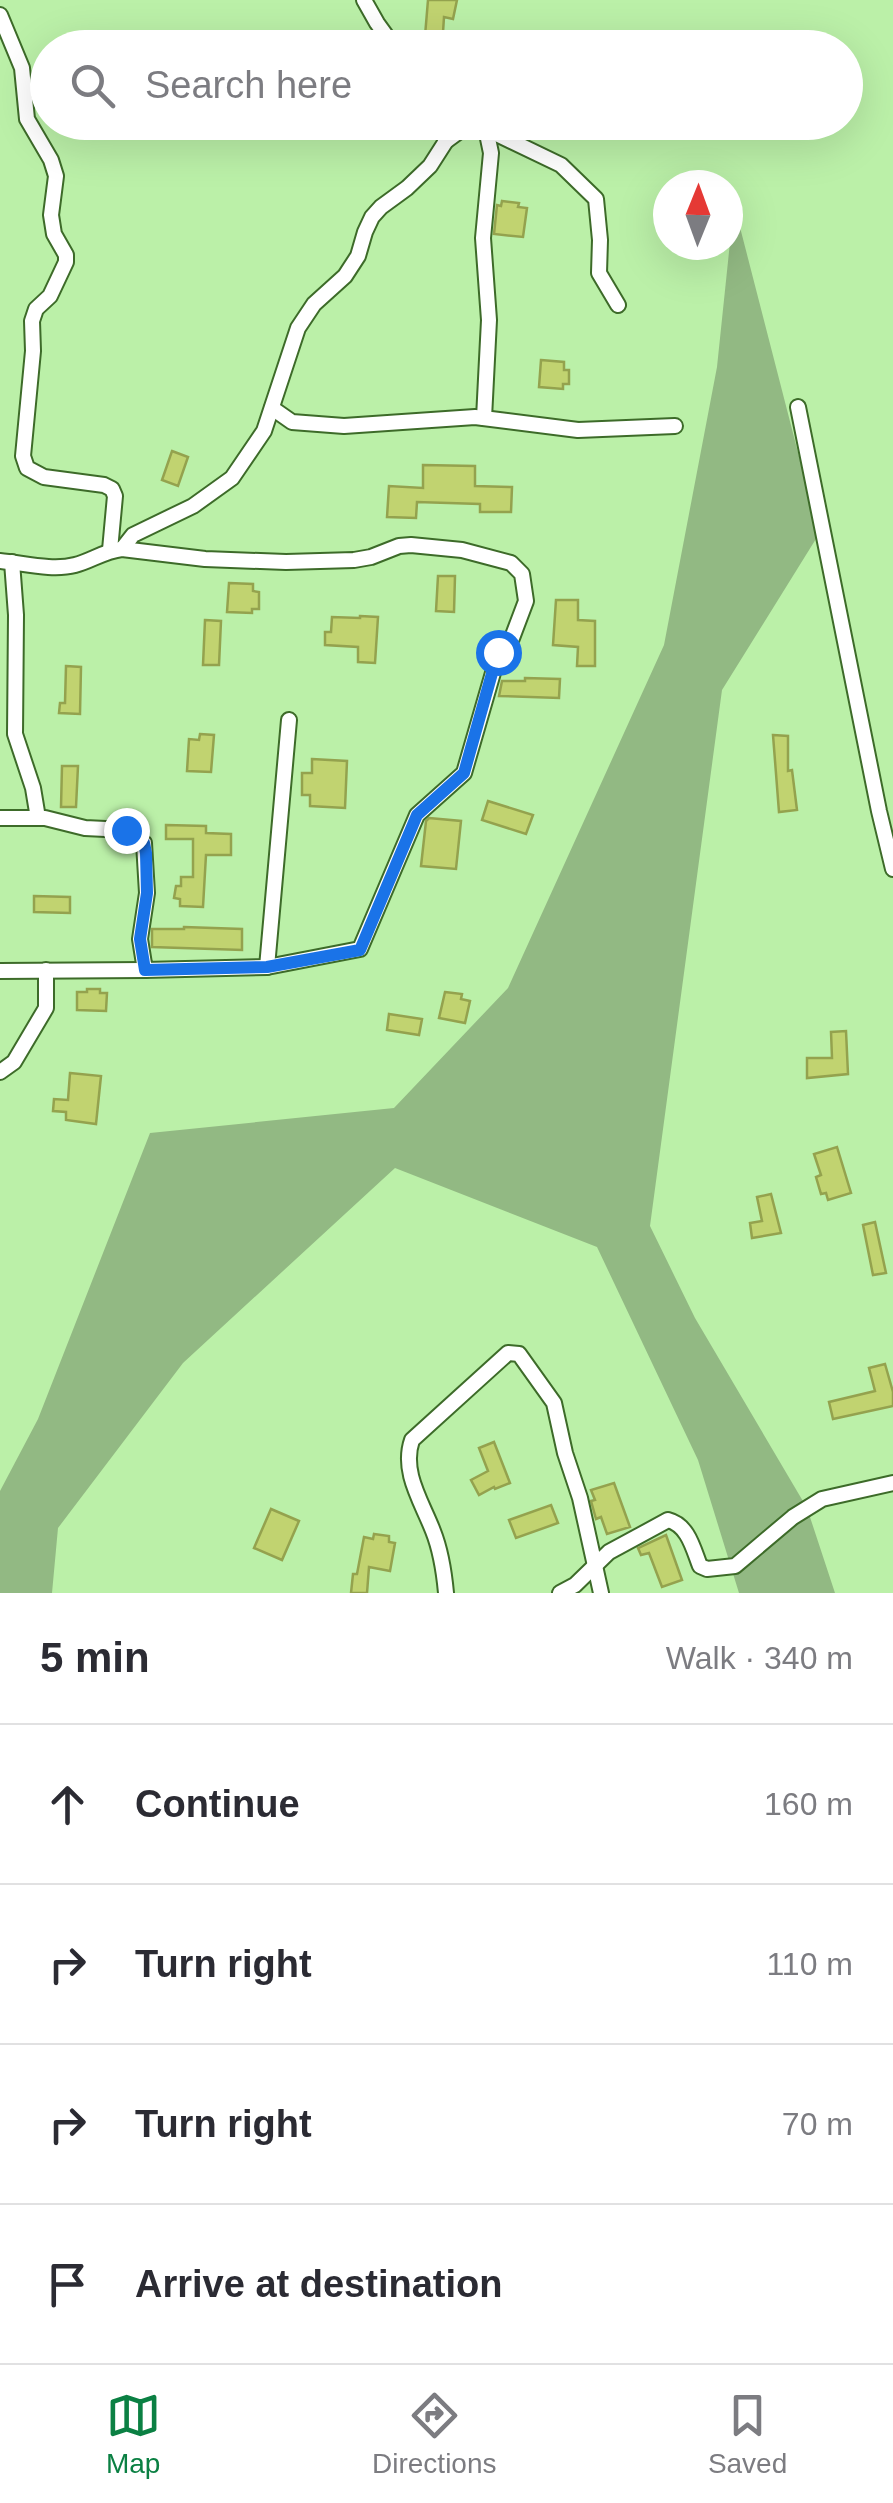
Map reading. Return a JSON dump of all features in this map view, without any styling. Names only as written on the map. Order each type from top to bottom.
[{"type":"street","points":[[364,0],[382,30]]},
{"type":"street","points":[[0,14],[22,68],[26,119],[30,126]]},
{"type":"street","points":[[39,140],[56,176],[54,234],[66,262],[50,296],[36,309],[32,321],[24,456],[27,468],[44,477],[112,488],[116,550]]},
{"type":"street","points":[[484,418],[489,320],[484,238],[491,153],[488,140]]},
{"type":"street","points":[[509,140],[561,165],[596,199],[598,272],[618,306]]},
{"type":"street","points":[[38,818],[33,788],[7,711],[16,615],[6,561],[64,567],[78,564],[116,550],[133,535],[193,506],[232,478],[264,431],[298,328],[314,304],[345,276],[358,256],[372,217],[430,166],[446,141]]},
{"type":"street","points":[[798,407],[893,868]]},
{"type":"street","points":[[272,408],[292,422],[344,426],[475,417],[578,430],[676,426]]},
{"type":"street","points":[[0,970],[267,967],[360,950],[417,815],[464,773],[498,652],[512,638],[526,601],[522,574],[511,563],[462,550],[411,545],[354,560],[286,562],[116,550]]},
{"type":"street","points":[[267,967],[290,720]]},
{"type":"street","points":[[0,818],[38,818],[85,828],[126,830],[144,843],[147,893],[140,939],[145,970]]},
{"type":"street","points":[[0,1072],[14,1062],[46,1008],[46,970]]},
{"type":"street","points":[[446,1593],[441,1556],[410,1474],[408,1450],[412,1440],[508,1353],[519,1354],[554,1403],[601,1593]]},
{"type":"street","points":[[560,1593],[575,1586],[609,1552],[668,1520],[678,1523],[687,1534],[700,1566],[734,1566],[822,1499],[893,1484]]},
{"type":"green space","points":[[743,239],[819,534],[722,690],[650,1226],[695,1318],[807,1508],[835,1593],[739,1593],[698,1460],[597,1247],[395,1168],[183,1363],[58,1528],[52,1593],[0,1593],[0,1491],[38,1419],[150,1133],[394,1108],[508,988],[664,645],[717,367],[728,260],[743,260]]},
{"type":"building","points":[[428,0],[457,0],[453,19],[444,17],[443,30],[426,30]]},
{"type":"building","points":[[502,201],[527,208],[523,237],[494,234],[497,205],[501,206]]},
{"type":"building","points":[[541,360],[564,362],[564,370],[569,370],[569,384],[563,384],[563,389],[539,387]]},
{"type":"building","points":[[172,451],[188,457],[178,486],[162,480]]},
{"type":"building","points":[[423,465],[475,466],[475,486],[512,487],[511,512],[480,512],[480,504],[417,502],[416,518],[387,517],[389,486],[423,488]]},
{"type":"building","points":[[438,576],[455,576],[454,612],[436,611]]},
{"type":"building","points":[[229,583],[253,584],[253,591],[259,592],[259,609],[252,609],[252,613],[227,612]]},
{"type":"building","points":[[556,600],[578,600],[578,620],[595,621],[595,666],[577,666],[578,647],[553,645]]},
{"type":"building","points":[[332,617],[378,617],[375,663],[358,662],[358,647],[325,645],[325,632],[331,632]]},
{"type":"building","points":[[205,620],[221,621],[219,665],[203,665]]},
{"type":"building","points":[[66,666],[81,667],[80,714],[59,713],[60,703],[65,703]]},
{"type":"building","points":[[560,679],[559,698],[499,696],[502,681]]},
{"type":"building","points":[[200,734],[214,735],[211,772],[187,771],[189,739],[199,740]]},
{"type":"building","points":[[773,735],[788,736],[788,771],[792,770],[797,810],[779,812]]},
{"type":"building","points":[[312,759],[347,761],[345,808],[310,806],[310,795],[302,795],[302,773],[312,773]]},
{"type":"building","points":[[62,766],[78,766],[76,807],[61,807]]},
{"type":"building","points":[[488,801],[533,815],[526,834],[482,820]]},
{"type":"building","points":[[429,818],[461,821],[456,869],[421,866]]},
{"type":"building","points":[[166,825],[206,826],[206,833],[231,834],[231,855],[206,855],[203,907],[180,906],[180,899],[174,898],[181,877],[193,877],[193,839],[166,839]]},
{"type":"building","points":[[34,896],[70,897],[70,913],[34,912]]},
{"type":"building","points":[[152,929],[242,929],[242,950],[152,947]]},
{"type":"building","points":[[87,989],[107,993],[106,1011],[77,1010],[77,992]]},
{"type":"building","points":[[445,992],[462,994],[461,999],[470,1001],[465,1023],[439,1018]]},
{"type":"building","points":[[389,1014],[422,1019],[419,1035],[387,1030]]},
{"type":"building","points":[[846,1031],[848,1074],[807,1078],[807,1058],[832,1058],[831,1032]]},
{"type":"building","points":[[70,1073],[101,1076],[96,1124],[66,1120],[66,1112],[53,1111],[54,1099],[68,1100]]},
{"type":"building","points":[[837,1147],[851,1193],[828,1200],[826,1193],[821,1194],[816,1177],[821,1175],[814,1154]]},
{"type":"building","points":[[771,1194],[781,1233],[752,1238],[750,1223],[762,1221],[757,1197]]},
{"type":"building","points":[[875,1222],[886,1273],[873,1275],[863,1225]]},
{"type":"building","points":[[885,1364],[893,1406],[833,1419],[829,1402],[875,1391],[869,1368]]},
{"type":"building","points":[[494,1442],[510,1483],[479,1495],[471,1480],[488,1471],[479,1448]]},
{"type":"building","points":[[614,1483],[630,1527],[607,1534],[601,1517],[596,1519],[591,1490]]},
{"type":"building","points":[[551,1505],[558,1523],[516,1538],[509,1520]]},
{"type":"building","points":[[271,1509],[299,1521],[282,1560],[254,1548]]},
{"type":"building","points":[[374,1534],[389,1536],[389,1542],[395,1543],[390,1571],[369,1567],[367,1593],[351,1593],[364,1537],[373,1539]]},
{"type":"building","points":[[666,1535],[682,1580],[662,1587],[649,1553],[641,1555],[638,1548]]},
{"type":"route","points":[[126,830],[144,843],[146,853],[147,893],[140,939],[145,970],[267,967],[360,950],[417,815],[464,773],[498,652]]}]
